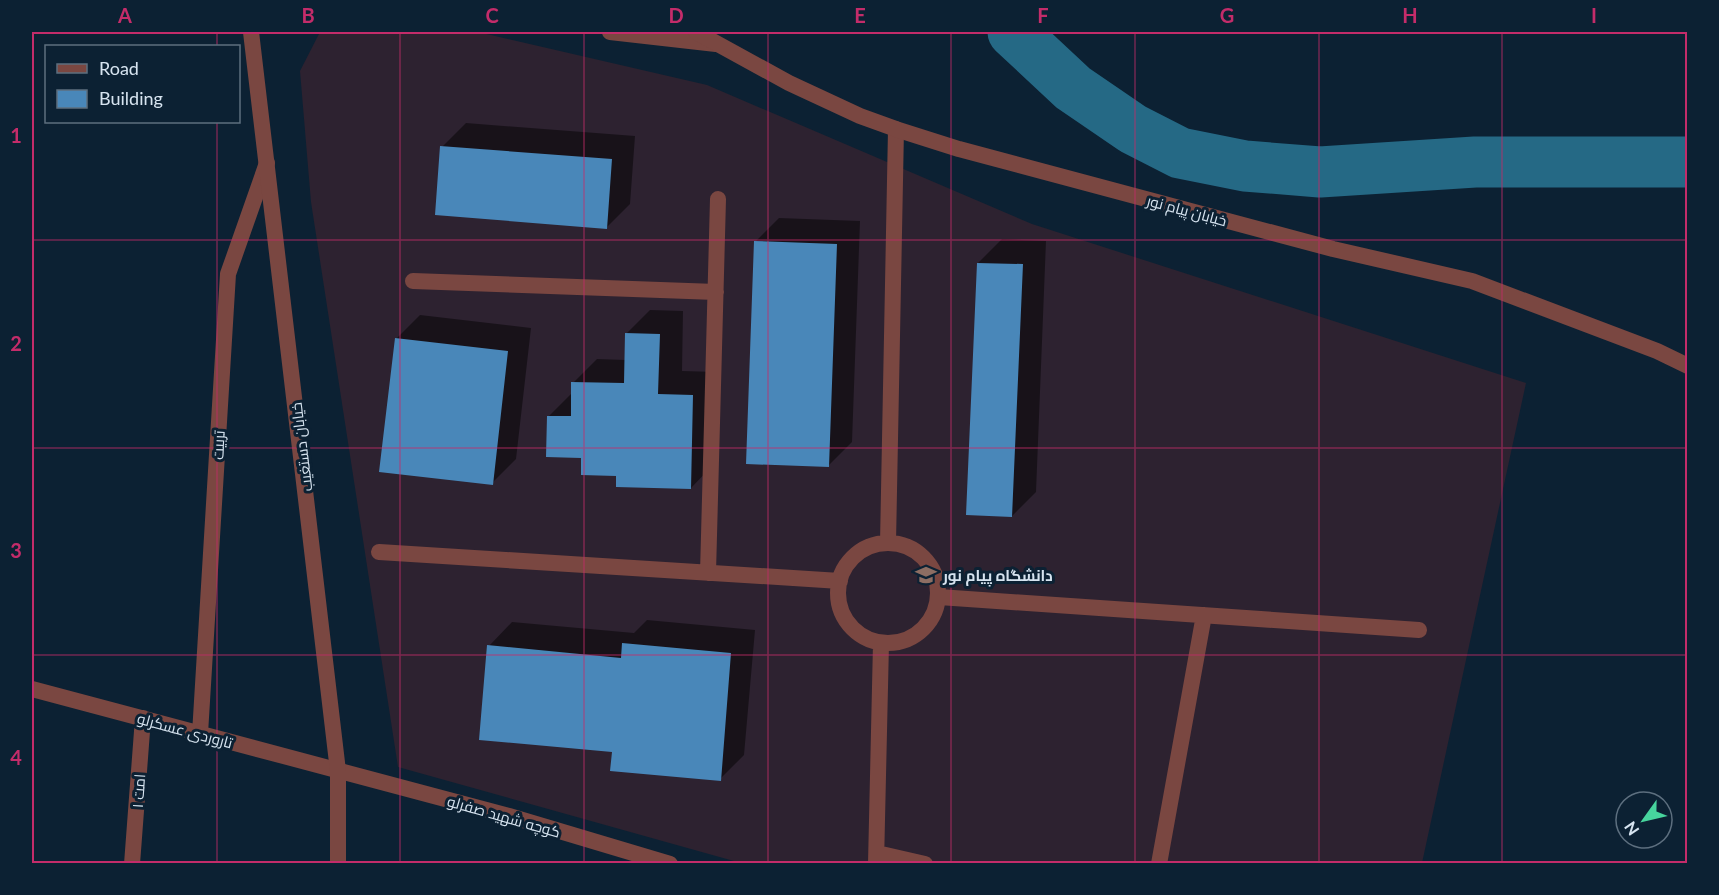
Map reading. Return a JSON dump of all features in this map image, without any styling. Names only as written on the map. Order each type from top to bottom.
[{"type":"street","name":"خیابان دستغیب","points":[[251,32],[338,771],[338,864]]},
{"type":"street","points":[[610,32],[716,44]]},
{"type":"street","name":"خیابان پیام نور","points":[[696,32],[860,116],[896,129],[959,149],[1310,243],[1472,281],[1688,366]]},
{"type":"street","points":[[888,543],[896,129]]},
{"type":"street","name":"تربیت","points":[[200,734],[228,274],[267,164]]},
{"type":"street","points":[[708,573],[718,199]]},
{"type":"street","points":[[413,280],[716,292]]},
{"type":"street","points":[[888,543],[904,546],[919,553],[930,566],[937,580],[939,597],[935,613],[926,627],[913,637],[898,643],[881,643],[866,638],[852,628],[843,614],[838,598],[840,581],[846,566],[858,554],[872,545],[888,543]]},
{"type":"street","points":[[379,552],[840,581]]},
{"type":"street","points":[[939,597],[1419,630]]},
{"type":"street","points":[[1159,864],[1204,615]]},
{"type":"street","points":[[881,643],[876,858],[925,864]]},
{"type":"street","name":"تاروردی عسکرلو","points":[[32,689],[338,771]]},
{"type":"street","name":"امت ۱","points":[[132,864],[143,718]]},
{"type":"street","name":"کوچه شهید صفرلو","points":[[338,771],[508,816],[615,856],[670,864]]},
{"type":"shaded area","name":"دانشگاه پیام نور","points":[[320,32],[478,32],[707,85],[1032,224],[1526,383],[1422,863],[741,863],[398,767],[311,202],[300,71]]},
{"type":"building","points":[[440,146],[612,159],[607,229],[435,215]]},
{"type":"building","points":[[754,241],[837,244],[829,467],[746,464]]},
{"type":"building","points":[[977,263],[1023,264],[1012,517],[966,515]]},
{"type":"building","points":[[625,333],[660,334],[658,394],[693,395],[691,489],[616,487],[616,476],[581,475],[581,458],[546,457],[547,416],[571,416],[571,382],[624,383]]},
{"type":"building","points":[[395,338],[508,351],[493,485],[379,472]]},
{"type":"building","points":[[622,643],[731,653],[721,781],[610,771],[612,752],[479,740],[487,645],[621,658]]},
{"type":"waterway","points":[[1013,32],[1073,88],[1133,129],[1180,153],[1245,166],[1320,172],[1475,162],[1688,162]]},
{"type":"place","name":"دانشگاه پیام نور","points":[[926,575]]}]
